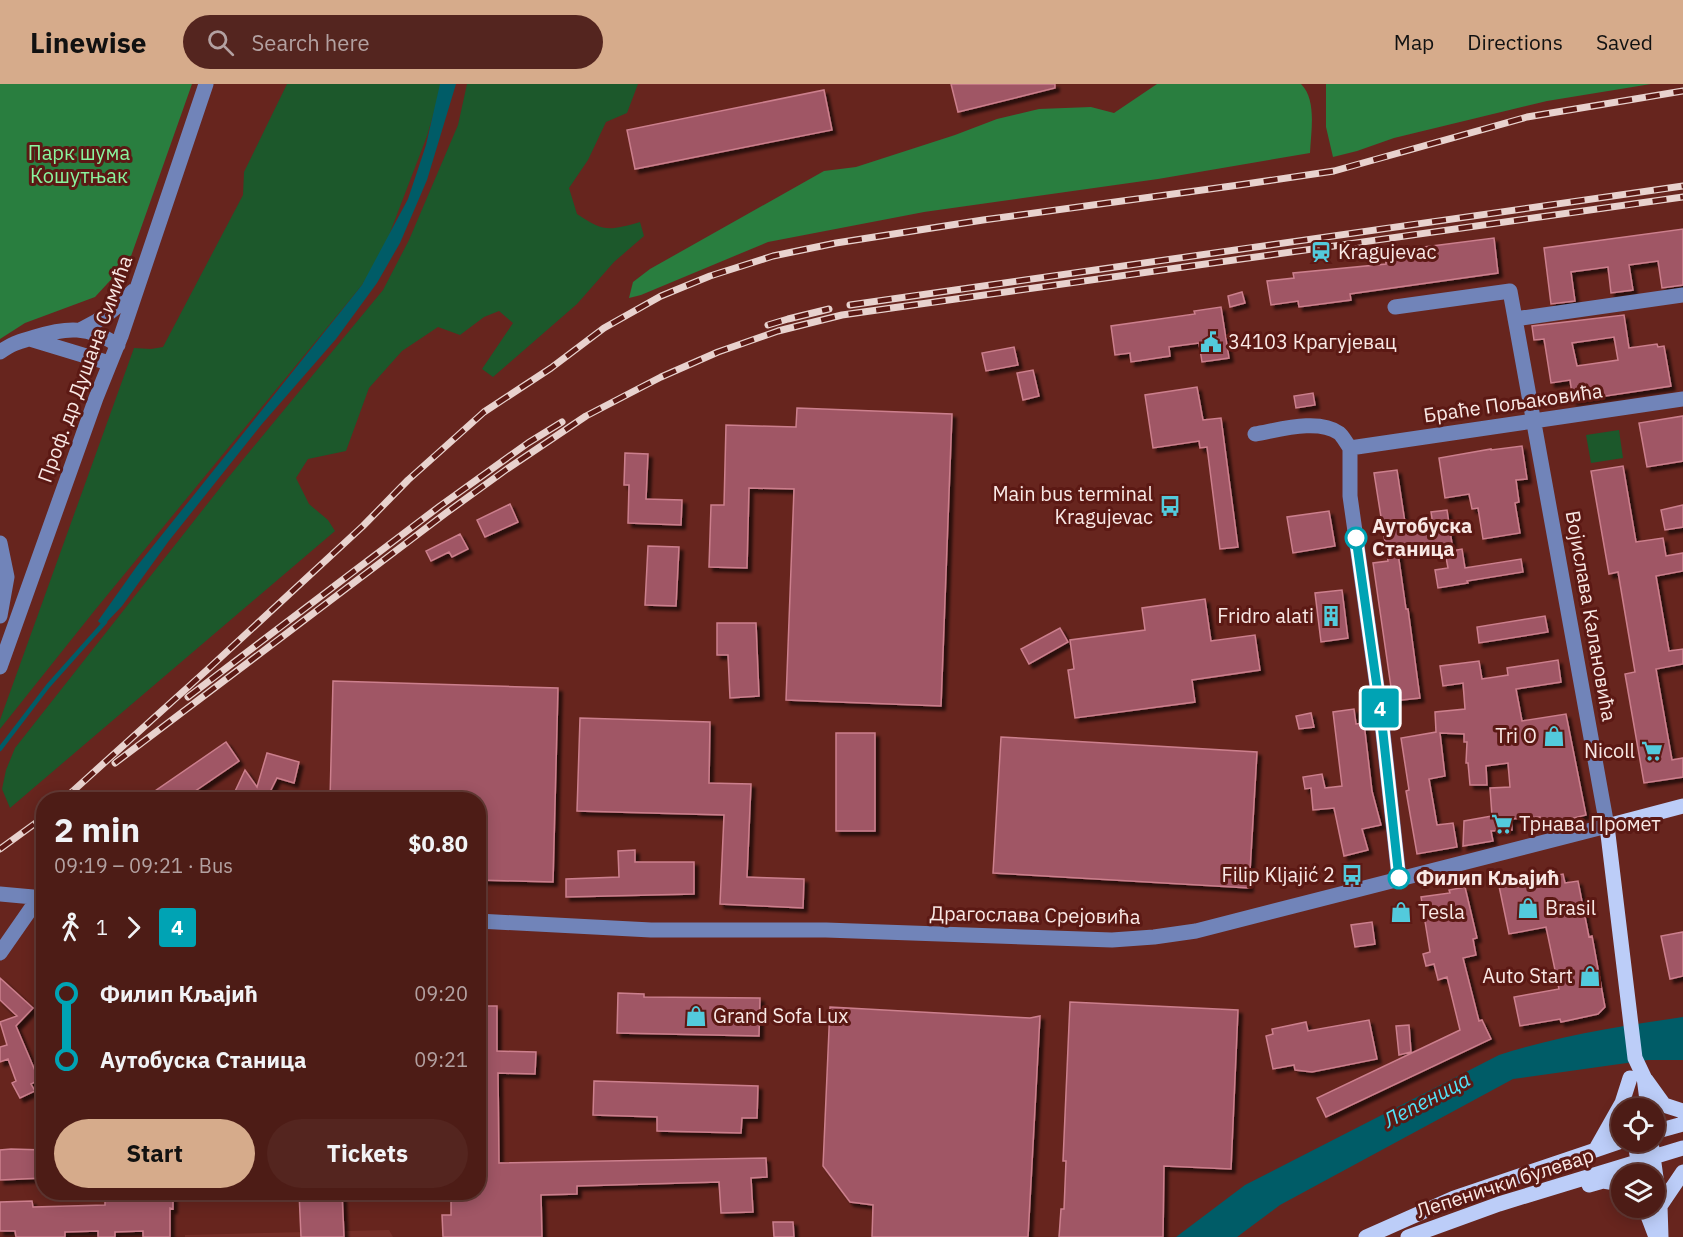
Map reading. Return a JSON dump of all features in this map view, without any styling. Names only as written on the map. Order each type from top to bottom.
[{"type":"main road","name":"Драгослава Срејовића","points":[[1607,826],[1683,806]]},
{"type":"main road","name":"Војислава Калановића","points":[[1607,826],[1630,1001],[1637,1078],[1644,1098]]},
{"type":"main road","name":"Војислава Калановића","points":[[1633,1098],[1637,1078]]},
{"type":"main road","points":[[1596,1149],[1637,1078],[1664,1105],[1683,1111]]},
{"type":"main road","points":[[1665,1129],[1683,1124]]},
{"type":"main road","name":"Лепенички булевар","points":[[1366,1237],[1454,1198],[1611,1144]]},
{"type":"main road","name":"Лепенички булевар","points":[[1645,1164],[1653,1158],[1683,1148]]},
{"type":"main road","points":[[1652,1152],[1653,1164]]},
{"type":"main road","points":[[1665,1193],[1683,1172]]},
{"type":"main road","name":"Лепенички булевар","points":[[1408,1237],[1554,1187],[1611,1174]]},
{"type":"main road","points":[[1554,1187],[1576,1187],[1603,1181],[1611,1182]]},
{"type":"main road","points":[[1655,1218],[1658,1237]]},
{"type":"street","name":"Проф. др Душана Симића","points":[[0,667],[117,345],[206,84]]},
{"type":"street","points":[[0,352],[16,342],[56,331],[82,329],[100,321],[117,309],[137,287]]},
{"type":"street","name":"Војислава Калановића","points":[[1395,307],[1510,291],[1607,826]]},
{"type":"street","points":[[1515,319],[1683,295]]},
{"type":"street","points":[[82,329],[103,335],[117,345]]},
{"type":"street","points":[[30,339],[110,363]]},
{"type":"street","name":"Браће Пољаковића","points":[[1350,448],[1683,399]]},
{"type":"street","points":[[1255,434],[1317,424],[1341,434],[1350,448],[1350,496],[1381,715],[1399,878]]},
{"type":"street","points":[[0,543],[8,577],[0,616]]},
{"type":"street","name":"Драгослава Срејовића","points":[[486,921],[651,930],[826,930],[1057,939],[1132,939],[1196,931],[1607,826]]},
{"type":"street","points":[[2,894],[36,897]]},
{"type":"street","points":[[0,953],[36,905]]},
{"type":"shaded area","points":[[389,1230],[393,1237],[185,1237],[185,1235]]},
{"type":"green space","name":"Парк шума Кошутњак","points":[[0,84],[192,84],[130,259],[95,297],[25,323],[0,339]]},
{"type":"green space","points":[[287,84],[442,84],[427,136],[383,251],[362,285],[0,729],[0,720],[134,348],[163,347],[243,195],[244,172]]},
{"type":"green space","points":[[467,84],[638,84],[627,113],[606,122],[588,160],[569,188],[577,214],[586,220],[607,228],[640,222],[644,236],[614,262],[577,304],[493,377],[482,369],[513,323],[499,311],[484,317],[460,335],[438,327],[402,351],[369,388],[346,451],[308,459],[296,478],[309,504],[328,520],[335,531],[10,808],[2,789],[6,770],[15,748],[227,479],[383,290],[409,240],[458,125]]},
{"type":"green space","points":[[1157,84],[1301,84],[1311,107],[1310,153],[1158,179],[924,212],[768,242],[629,298],[633,282],[650,269],[824,171],[856,167],[997,119],[1039,109],[1091,107],[1114,113]]},
{"type":"green space","points":[[1326,84],[1651,84],[1547,101],[1394,138],[1333,157],[1326,127]]},
{"type":"green space","points":[[1619,430],[1623,458],[1591,463],[1586,435]]},
{"type":"water","points":[[440,84],[456,84],[427,180],[400,243],[377,283],[336,339],[262,424],[168,542],[122,606],[103,626],[98,621],[137,566],[362,285],[408,199],[426,145]]},
{"type":"water","name":"Лепеница","points":[[1683,1017],[1683,1060],[1648,1060],[1513,1079],[1280,1205],[1237,1237],[1176,1237],[1245,1185],[1499,1055],[1567,1037]]},
{"type":"building","points":[[951,84],[1055,84],[1055,88],[958,112]]},
{"type":"building","points":[[824,90],[832,130],[635,169],[627,130]]},
{"type":"building","points":[[1683,229],[1683,285],[1662,288],[1658,261],[1629,265],[1633,290],[1611,293],[1608,267],[1571,272],[1575,301],[1551,304],[1544,248]]},
{"type":"building","points":[[1494,238],[1498,273],[1350,294],[1351,300],[1299,307],[1298,301],[1271,305],[1267,281],[1294,278],[1293,273],[1386,264],[1385,252]]},
{"type":"building","points":[[1242,292],[1245,303],[1230,307],[1228,296]]},
{"type":"building","points":[[1221,307],[1229,358],[1202,362],[1199,343],[1169,347],[1170,356],[1131,362],[1130,353],[1115,355],[1111,326],[1195,314],[1194,311]]},
{"type":"building","points":[[1624,315],[1629,348],[1657,344],[1658,347],[1664,346],[1671,386],[1573,401],[1570,380],[1551,383],[1544,339],[1534,340],[1532,326]],"holes":[[[1614,337],[1618,360],[1577,366],[1572,343]]]},
{"type":"building","points":[[1014,347],[1018,365],[986,371],[982,353]]},
{"type":"building","points":[[1033,370],[1039,396],[1023,400],[1017,373]]},
{"type":"building","points":[[1197,387],[1203,420],[1221,418],[1238,547],[1220,549],[1207,447],[1200,448],[1199,441],[1153,448],[1145,395]]},
{"type":"building","points":[[1313,393],[1315,405],[1296,408],[1294,396]]},
{"type":"building","points":[[797,408],[952,414],[941,706],[786,700],[794,489],[749,488],[747,568],[709,567],[711,505],[724,505],[726,425],[796,427]]},
{"type":"building","points":[[1683,416],[1683,461],[1647,467],[1639,423]]},
{"type":"building","points":[[1522,446],[1527,479],[1516,480],[1519,502],[1515,503],[1520,533],[1483,539],[1478,508],[1472,509],[1469,494],[1445,498],[1439,458]]},
{"type":"building","points":[[625,453],[648,454],[646,499],[682,500],[681,525],[628,523],[629,485],[624,485]]},
{"type":"building","points":[[1623,466],[1636,542],[1663,538],[1666,556],[1683,553],[1683,571],[1656,576],[1669,651],[1683,649],[1683,664],[1656,669],[1672,760],[1683,758],[1683,777],[1644,783],[1625,674],[1635,672],[1618,572],[1609,574],[1591,471]]},
{"type":"building","points":[[1397,470],[1406,529],[1433,525],[1431,512],[1447,510],[1452,544],[1398,553],[1420,698],[1393,701],[1373,563],[1388,561],[1374,473]]},
{"type":"building","points":[[510,504],[518,522],[485,537],[477,520]]},
{"type":"building","points":[[1683,505],[1683,527],[1665,530],[1661,510]]},
{"type":"building","points":[[1329,511],[1335,546],[1293,553],[1287,517]]},
{"type":"building","points":[[460,534],[468,549],[452,557],[449,552],[431,561],[426,551]]},
{"type":"building","points":[[648,546],[679,547],[676,606],[645,605]]},
{"type":"building","points":[[1462,549],[1465,568],[1521,559],[1523,572],[1438,588],[1435,570],[1448,568],[1445,552]]},
{"type":"building","name":"Fridro alati","points":[[1342,590],[1348,638],[1321,642],[1315,593]]},
{"type":"building","points":[[1205,599],[1211,641],[1255,635],[1260,670],[1192,680],[1195,702],[1075,718],[1068,670],[1074,669],[1070,640],[1145,630],[1142,608]]},
{"type":"building","points":[[1545,616],[1548,632],[1479,643],[1477,627]]},
{"type":"building","points":[[717,623],[756,623],[759,696],[730,698],[728,655],[717,655]]},
{"type":"building","points":[[1060,628],[1068,642],[1029,664],[1021,649]]},
{"type":"building","points":[[1558,660],[1561,682],[1516,689],[1522,721],[1566,714],[1586,815],[1542,826],[1540,817],[1511,819],[1512,830],[1491,831],[1493,841],[1463,846],[1464,821],[1492,816],[1490,788],[1510,787],[1508,763],[1486,766],[1487,785],[1470,785],[1468,763],[1466,763],[1467,742],[1464,742],[1464,734],[1440,733],[1445,776],[1429,779],[1437,825],[1453,823],[1457,847],[1417,854],[1406,791],[1409,790],[1401,738],[1436,732],[1435,712],[1465,709],[1463,683],[1443,686],[1440,666],[1479,661],[1482,679],[1508,675],[1507,668]]},
{"type":"building","points":[[333,681],[558,688],[553,882],[486,880],[486,792],[330,792]]},
{"type":"building","points":[[1354,709],[1356,724],[1364,723],[1372,791],[1381,825],[1362,829],[1368,850],[1344,856],[1334,808],[1313,810],[1311,788],[1305,789],[1303,777],[1322,774],[1325,788],[1342,786],[1333,712]]},
{"type":"building","points":[[1311,713],[1314,727],[1299,729],[1296,716]]},
{"type":"building","points":[[580,718],[710,722],[709,783],[751,784],[747,877],[804,879],[803,908],[720,904],[724,815],[577,811]]},
{"type":"building","points":[[836,733],[875,733],[875,831],[836,831]]},
{"type":"building","points":[[1001,737],[1257,752],[1249,888],[993,873]]},
{"type":"building","points":[[226,742],[239,761],[194,792],[155,791]]},
{"type":"building","points":[[267,753],[299,762],[294,783],[277,778],[270,792],[235,792],[245,770],[257,787]]},
{"type":"building","points":[[635,850],[635,862],[694,862],[694,894],[566,897],[566,879],[619,877],[618,851]]},
{"type":"building","points":[[1563,874],[1565,883],[1578,881],[1589,937],[1592,936],[1605,1007],[1598,1014],[1561,1022],[1560,1019],[1520,1026],[1514,997],[1559,989],[1546,927],[1509,934],[1499,886]]},
{"type":"building","points":[[1465,887],[1477,938],[1473,939],[1476,955],[1463,958],[1479,1021],[1482,1020],[1491,1039],[1326,1117],[1317,1098],[1460,1030],[1447,977],[1438,980],[1434,964],[1426,966],[1423,954],[1430,952],[1421,897],[1450,893],[1449,890]]},
{"type":"building","points":[[1372,922],[1375,944],[1355,947],[1351,925]]},
{"type":"building","points":[[1683,932],[1683,976],[1670,979],[1661,936]]},
{"type":"building","points":[[0,978],[33,1008],[16,1026],[36,1073],[36,1082],[31,1084],[35,1091],[20,1098],[12,1083],[16,1081],[8,1059],[0,1062],[0,1047],[7,1045],[0,1022],[17,1016],[0,1000]]},
{"type":"building","points":[[618,993],[644,994],[644,997],[760,998],[759,1036],[617,1033]]},
{"type":"building","points":[[1070,1002],[1238,1010],[1231,1169],[1164,1166],[1163,1237],[1059,1237],[1061,1209],[1064,1209],[1066,1161],[1063,1161]]},
{"type":"building","points":[[486,1006],[497,1006],[497,1051],[536,1052],[535,1074],[498,1073],[499,1163],[766,1158],[767,1177],[751,1178],[753,1212],[721,1213],[719,1182],[577,1186],[577,1194],[541,1195],[542,1237],[443,1237],[442,1215],[451,1215],[451,1200],[486,1200]]},
{"type":"building","points":[[830,1007],[1030,1018],[1040,1016],[1028,1237],[872,1237],[873,1205],[850,1202],[823,1166]]},
{"type":"building","points":[[1369,1020],[1377,1059],[1312,1072],[1295,1070],[1294,1065],[1273,1069],[1266,1036],[1273,1034],[1272,1029],[1306,1022],[1308,1031]]},
{"type":"building","points":[[1409,1025],[1411,1052],[1399,1055],[1396,1026]]},
{"type":"building","points":[[594,1081],[758,1086],[757,1118],[742,1118],[741,1133],[657,1131],[657,1117],[593,1115]]},
{"type":"building","points":[[0,1150],[36,1150],[36,1178],[0,1180]]},
{"type":"building","points":[[105,1200],[173,1200],[173,1209],[170,1208],[170,1237],[143,1237],[143,1231],[115,1232],[115,1237],[98,1237],[98,1231],[65,1232],[65,1237],[16,1237],[15,1231],[0,1231],[0,1202],[32,1201],[33,1207],[105,1205]]},
{"type":"building","points":[[299,1200],[342,1200],[344,1237],[301,1237]]},
{"type":"building","points":[[773,1222],[793,1222],[794,1237],[774,1237]]},
{"type":"waterway","points":[[0,749],[48,686],[105,622]]},
{"type":"railway","points":[[72,792],[207,670],[363,526],[408,480],[484,412],[551,368],[604,328],[661,296],[710,276],[773,256],[836,243],[1334,171],[1527,117],[1683,91]]},
{"type":"railway","points":[[850,305],[1683,186]]},
{"type":"railway","points":[[115,763],[507,469],[586,416],[661,377],[718,352],[778,331],[842,315],[1683,197]]},
{"type":"railway","points":[[768,325],[829,309]]},
{"type":"railway","points":[[188,697],[440,506],[528,443],[562,422]]},
{"type":"railway","points":[[0,849],[36,823]]},
{"type":"bus line","name":"4","points":[[1356,538],[1381,715],[1399,878]]},
{"type":"place","name":"Kragujevac","points":[[1321,252]]},
{"type":"place","name":"34103 Крагујевац","points":[[1211,342]]},
{"type":"place","name":"Main bus terminal Kragujevac","points":[[1170,506]]},
{"type":"place","name":"Аутобуска Станица","points":[[1356,538]]},
{"type":"place","name":"Fridro alati","points":[[1331,616]]},
{"type":"place","name":"Tri O","points":[[1554,736]]},
{"type":"place","name":"Nicoll","points":[[1652,751]]},
{"type":"place","name":"Трнава Промет","points":[[1502,824]]},
{"type":"place","name":"Filip Kljajić 2","points":[[1352,875]]},
{"type":"place","name":"Филип Кљајић","points":[[1399,878]]},
{"type":"place","name":"Brasil","points":[[1528,908]]},
{"type":"place","name":"Tesla","points":[[1401,912]]},
{"type":"place","name":"Auto Start","points":[[1590,976]]},
{"type":"place","name":"Grand Sofa Lux","points":[[696,1016]]}]
